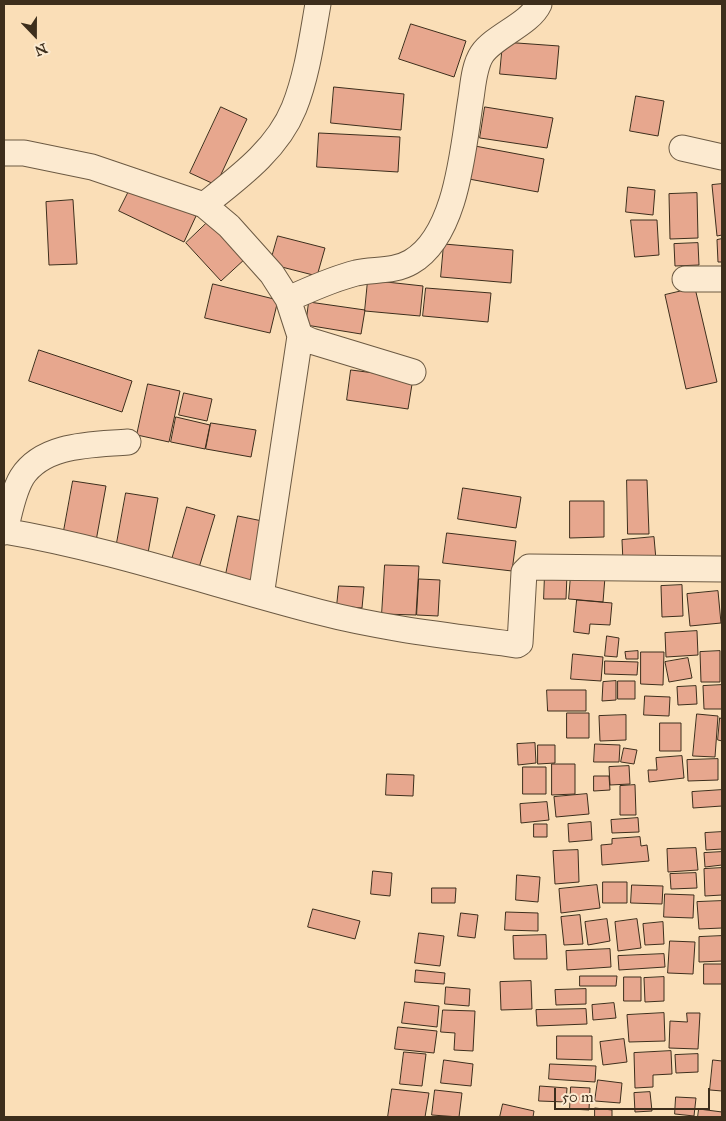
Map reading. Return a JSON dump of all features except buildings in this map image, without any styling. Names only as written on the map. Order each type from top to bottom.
[{"type":"street","points":[[204,205],[246,172],[276,139],[294,108],[310,49],[318,4]]},
{"type":"street","points":[[288,299],[326,281],[358,272],[389,270],[411,262],[427,249],[455,195],[463,159],[475,74],[482,54],[539,4]]},
{"type":"street","points":[[682,148],[722,157]]},
{"type":"street","points":[[4,153],[24,153],[92,167],[204,205],[229,226],[272,274],[288,299],[300,336],[261,596]]},
{"type":"street","points":[[685,279],[722,279]]},
{"type":"street","points":[[300,336],[413,372]]},
{"type":"street","points":[[128,442],[66,448],[38,460],[23,476],[4,531],[121,558],[320,613],[403,630],[517,645],[520,643],[524,572],[529,567],[722,569]]}]
